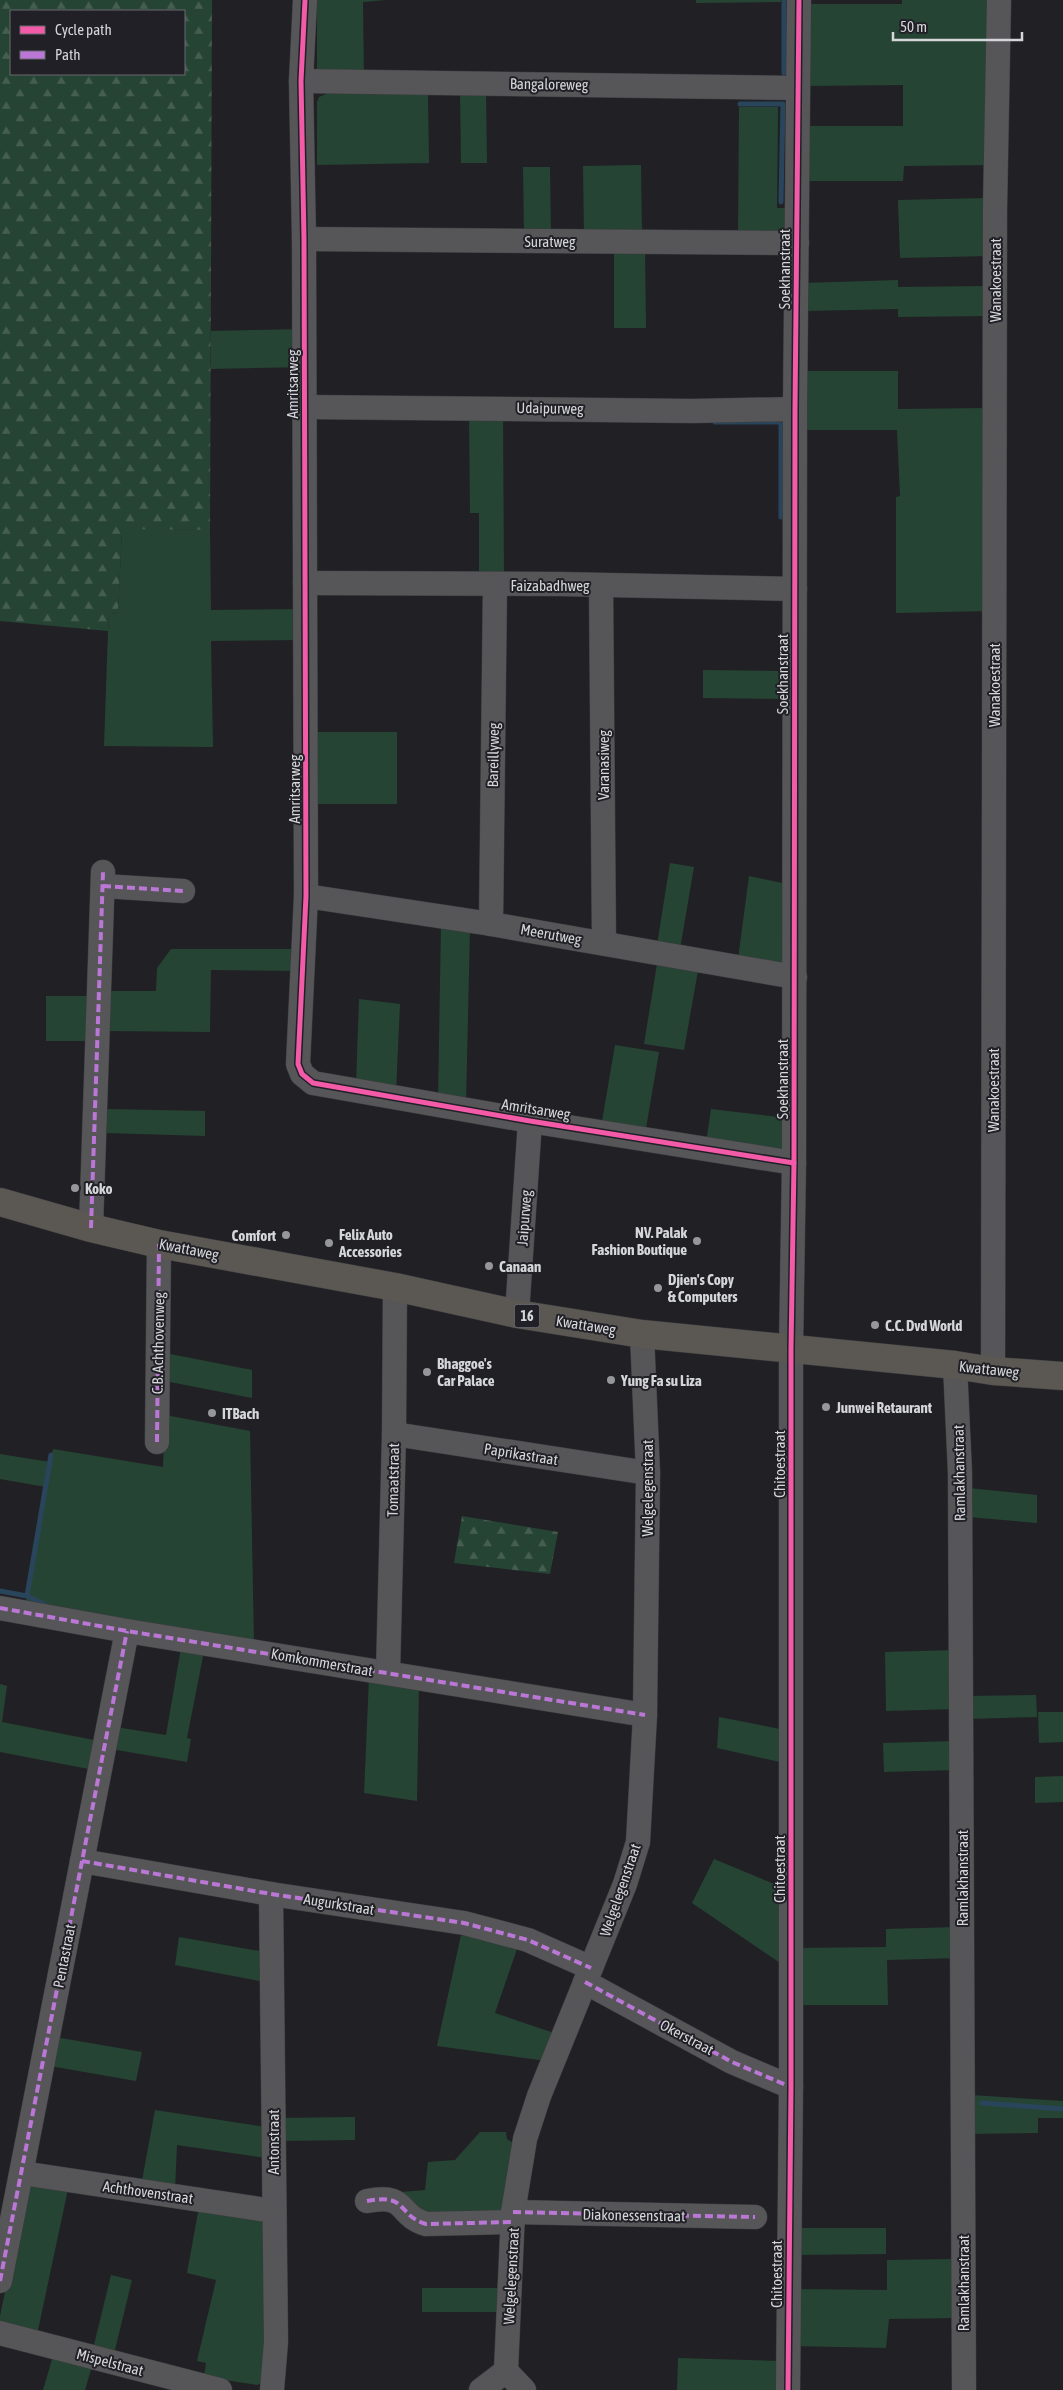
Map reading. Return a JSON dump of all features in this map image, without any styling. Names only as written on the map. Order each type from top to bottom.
[{"type":"main road","name":"Kwattaweg","points":[[0,1204],[159,1244],[395,1287],[517,1314],[642,1334],[955,1365],[992,1371],[1063,1376]]},
{"type":"street","name":"Amritsarweg","points":[[305,0],[301,81],[304,240],[306,896],[298,1064],[302,1074],[313,1083],[530,1121],[794,1163]]},
{"type":"street","name":"Soekhanstraat","points":[[791,1349],[794,1163],[795,408],[799,0]]},
{"type":"street","name":"Wanakoestraat","points":[[992,1371],[995,229],[999,0]]},
{"type":"street","name":"Bangaloreweg","points":[[301,81],[797,88]]},
{"type":"street","name":"Suratweg","points":[[304,240],[797,243]]},
{"type":"street","name":"Udaipurweg","points":[[304,407],[692,410],[795,408]]},
{"type":"street","name":"Faizabadhweg","points":[[305,583],[795,589]]},
{"type":"street","name":"Bareillyweg","points":[[491,924],[495,585]]},
{"type":"street","name":"Varanasiweg","points":[[601,586],[604,943]]},
{"type":"street","points":[[91,1228],[103,879],[183,891]]},
{"type":"street","name":"Meerutweg","points":[[306,896],[491,924],[795,976]]},
{"type":"street","name":"Jaipurweg","points":[[517,1314],[530,1121]]},
{"type":"street","name":"C.B. Achthovenweg","points":[[157,1442],[159,1244]]},
{"type":"street","name":"Tomaatstraat","points":[[388,1673],[394,1434],[395,1287]]},
{"type":"street","name":"Welgelegenstraat","points":[[506,2371],[513,2217],[525,2139],[539,2096],[625,1884],[638,1842],[645,1715],[648,1473],[642,1334]]},
{"type":"street","name":"Chitoestraat","points":[[788,2390],[791,2087],[791,1349]]},
{"type":"street","name":"Ramlakhanstraat","points":[[955,1365],[960,1473],[964,2390]]},
{"type":"street","name":"Paprikastraat","points":[[394,1434],[648,1473]]},
{"type":"street","name":"Komkommerstraat","points":[[0,1608],[126,1631],[645,1715]]},
{"type":"street","name":"Pentastraat","points":[[0,2281],[126,1631]]},
{"type":"street","name":"Augurkstraat","points":[[82,1861],[272,1894],[464,1923],[528,1940],[588,1975]]},
{"type":"street","name":"Antonstraat","points":[[272,1894],[273,2210],[276,2342],[272,2390]]},
{"type":"street","name":"Okerstraat","points":[[588,1975],[732,2062],[791,2087]]},
{"type":"street","name":"Achthovenstraat","points":[[22,2174],[273,2210]]},
{"type":"street","name":"Diakonessenstraat","points":[[367,2200],[392,2199],[400,2203],[414,2219],[426,2224],[513,2217],[755,2217]]},
{"type":"street","name":"Mispelstraat","points":[[0,2333],[220,2390]]},
{"type":"street","points":[[481,2390],[506,2371],[524,2390]]},
{"type":"green space","points":[[0,0],[212,0],[210,530],[122,529],[118,613],[109,614],[108,631],[0,621]]},
{"type":"green space","points":[[317,0],[386,0],[363,2],[364,83],[317,79]]},
{"type":"green space","points":[[696,0],[781,0],[781,2],[696,3]]},
{"type":"green space","points":[[902,0],[988,0],[990,165],[904,166],[903,181],[806,181],[806,126],[903,126],[903,85],[804,86],[804,4],[902,4]]},
{"type":"green space","points":[[460,93],[486,93],[487,163],[461,163]]},
{"type":"green space","points":[[326,94],[428,94],[429,163],[317,165],[317,102],[319,97]]},
{"type":"green space","points":[[739,107],[778,107],[777,208],[789,208],[788,235],[738,238]]},
{"type":"green space","points":[[641,165],[642,235],[584,236],[583,166]]},
{"type":"green space","points":[[523,167],[550,167],[551,235],[524,235]]},
{"type":"green space","points":[[988,198],[990,256],[900,258],[898,200]]},
{"type":"green space","points":[[645,249],[646,328],[614,328],[614,250]]},
{"type":"green space","points":[[898,280],[898,287],[988,286],[988,316],[898,317],[898,309],[803,311],[803,283]]},
{"type":"green space","points":[[307,329],[307,367],[211,369],[211,331]]},
{"type":"green space","points":[[802,371],[898,371],[898,409],[989,408],[990,611],[896,613],[896,497],[900,496],[897,430],[802,430]]},
{"type":"green space","points":[[469,415],[503,415],[504,581],[479,581],[479,513],[470,513]]},
{"type":"green space","points":[[122,528],[210,530],[211,610],[304,609],[304,640],[211,641],[213,747],[104,746],[109,614],[118,613]]},
{"type":"green space","points":[[703,670],[780,671],[780,699],[703,698]]},
{"type":"green space","points":[[313,732],[397,732],[397,804],[313,804]]},
{"type":"green space","points":[[670,863],[694,867],[680,949],[657,945]]},
{"type":"green space","points":[[749,876],[787,884],[785,962],[779,965],[738,959]]},
{"type":"green space","points":[[441,924],[470,928],[466,1105],[438,1100]]},
{"type":"green space","points":[[171,949],[299,949],[299,971],[211,970],[210,1032],[109,1031],[111,991],[156,991],[157,968]]},
{"type":"green space","points":[[658,958],[699,965],[684,1050],[644,1044]]},
{"type":"green space","points":[[46,996],[100,996],[100,1041],[46,1041]]},
{"type":"green space","points":[[359,999],[400,1004],[396,1092],[356,1084]]},
{"type":"green space","points":[[615,1045],[659,1052],[645,1134],[601,1127]]},
{"type":"green space","points":[[107,1109],[205,1111],[205,1136],[107,1133]]},
{"type":"green space","points":[[711,1109],[787,1118],[787,1151],[706,1143]]},
{"type":"green space","points":[[165,1353],[252,1370],[252,1398],[165,1381]]},
{"type":"green space","points":[[165,1415],[250,1431],[254,1645],[25,1606],[46,1487],[0,1479],[0,1454],[50,1462],[53,1449],[163,1467]]},
{"type":"green space","points":[[968,1488],[1037,1495],[1037,1523],[968,1517]]},
{"type":"green space","points":[[462,1516],[558,1532],[550,1574],[454,1563]]},
{"type":"green space","points":[[181,1648],[204,1651],[187,1738],[191,1739],[187,1762],[111,1749],[115,1727],[166,1735]]},
{"type":"green space","points":[[955,1650],[957,1709],[886,1711],[885,1652]]},
{"type":"green space","points":[[369,1678],[419,1686],[417,1801],[364,1793]]},
{"type":"green space","points":[[0,1684],[7,1686],[2,1722],[99,1741],[94,1770],[0,1752]]},
{"type":"green space","points":[[1036,1695],[1037,1717],[967,1719],[967,1696]]},
{"type":"green space","points":[[1038,1712],[1063,1712],[1063,1742],[1039,1743]]},
{"type":"green space","points":[[719,1717],[785,1730],[784,1763],[717,1748]]},
{"type":"green space","points":[[955,1741],[955,1770],[884,1772],[883,1743]]},
{"type":"green space","points":[[1063,1776],[1063,1802],[1035,1803],[1035,1777]]},
{"type":"green space","points":[[714,1859],[784,1888],[783,1965],[692,1903]]},
{"type":"green space","points":[[957,1927],[958,1958],[887,1960],[888,2005],[795,2005],[796,1948],[886,1947],[886,1929]]},
{"type":"green space","points":[[461,1935],[518,1946],[495,2013],[557,2034],[547,2061],[437,2046]]},
{"type":"green space","points":[[179,1937],[265,1952],[265,1982],[175,1965]]},
{"type":"green space","points":[[55,2037],[142,2052],[136,2081],[50,2066]]},
{"type":"green space","points":[[971,2095],[1063,2101],[1063,2118],[1038,2118],[1038,2133],[968,2134]]},
{"type":"green space","points":[[155,2110],[266,2127],[266,2158],[177,2145],[175,2190],[141,2186]]},
{"type":"green space","points":[[355,2117],[355,2140],[279,2141],[278,2118]]},
{"type":"green space","points":[[480,2132],[506,2132],[507,2139],[516,2145],[503,2212],[432,2221],[401,2192],[425,2190],[428,2162],[455,2160]]},
{"type":"green space","points":[[27,2186],[68,2189],[37,2335],[0,2326],[0,2316]]},
{"type":"green space","points":[[199,2207],[266,2220],[269,2340],[262,2383],[257,2385],[204,2377],[206,2363],[197,2361],[216,2280],[187,2273]]},
{"type":"green space","points":[[794,2228],[886,2228],[886,2254],[794,2255]]},
{"type":"green space","points":[[953,2259],[954,2318],[889,2319],[886,2348],[792,2346],[793,2289],[887,2290],[887,2260]]},
{"type":"green space","points":[[111,2275],[132,2280],[114,2354],[93,2349]]},
{"type":"green space","points":[[422,2288],[503,2288],[503,2312],[422,2312]]},
{"type":"green space","points":[[53,2356],[92,2366],[85,2390],[43,2390]]},
{"type":"green space","points":[[678,2358],[780,2361],[780,2390],[677,2390]]},
{"type":"waterway","points":[[784,0],[784,73]]},
{"type":"waterway","points":[[740,104],[783,104],[781,202]]},
{"type":"waterway","points":[[715,422],[781,422],[781,517]]},
{"type":"waterway","points":[[27,1596],[51,1455]]},
{"type":"waterway","points":[[0,1591],[27,1596],[44,1604]]},
{"type":"waterway","points":[[982,2103],[1063,2109]]},
{"type":"marked path","points":[[91,1228],[103,872]]},
{"type":"marked path","points":[[103,886],[183,891]]},
{"type":"marked path","points":[[157,1442],[159,1244]]},
{"type":"marked path","points":[[0,1608],[127,1631],[645,1715]]},
{"type":"marked path","points":[[0,2281],[127,1631]]},
{"type":"marked path","points":[[82,1861],[271,1894],[464,1923],[528,1940],[591,1968]]},
{"type":"marked path","points":[[585,1982],[732,2062],[791,2087]]},
{"type":"marked path","points":[[367,2201],[380,2199],[396,2202],[410,2215],[426,2224],[513,2222]]},
{"type":"marked path","points":[[513,2212],[755,2217]]},
{"type":"cycle path","points":[[305,0],[301,81],[304,239],[306,896],[298,1064],[302,1074],[313,1083],[530,1121],[794,1163]]},
{"type":"cycle path","points":[[788,2390],[791,2087],[791,1349],[794,1163],[795,409],[799,0]]},
{"type":"place","name":"Koko","points":[[75,1188]]},
{"type":"place","name":"Comfort","points":[[286,1235]]},
{"type":"place","name":"NV. Palak Fashion Boutique","points":[[697,1241]]},
{"type":"place","name":"Felix Auto Accessories","points":[[329,1243]]},
{"type":"place","name":"Canaan","points":[[489,1266]]},
{"type":"place","name":"Djien's Copy & Computers","points":[[658,1288]]},
{"type":"place","name":"C.C. Dvd World","points":[[875,1325]]},
{"type":"place","name":"Bhaggoe's Car Palace","points":[[427,1372]]},
{"type":"place","name":"Yung Fa su Liza","points":[[611,1380]]},
{"type":"place","name":"Junwei Retaurant","points":[[826,1407]]},
{"type":"place","name":"ITBach","points":[[212,1413]]}]
